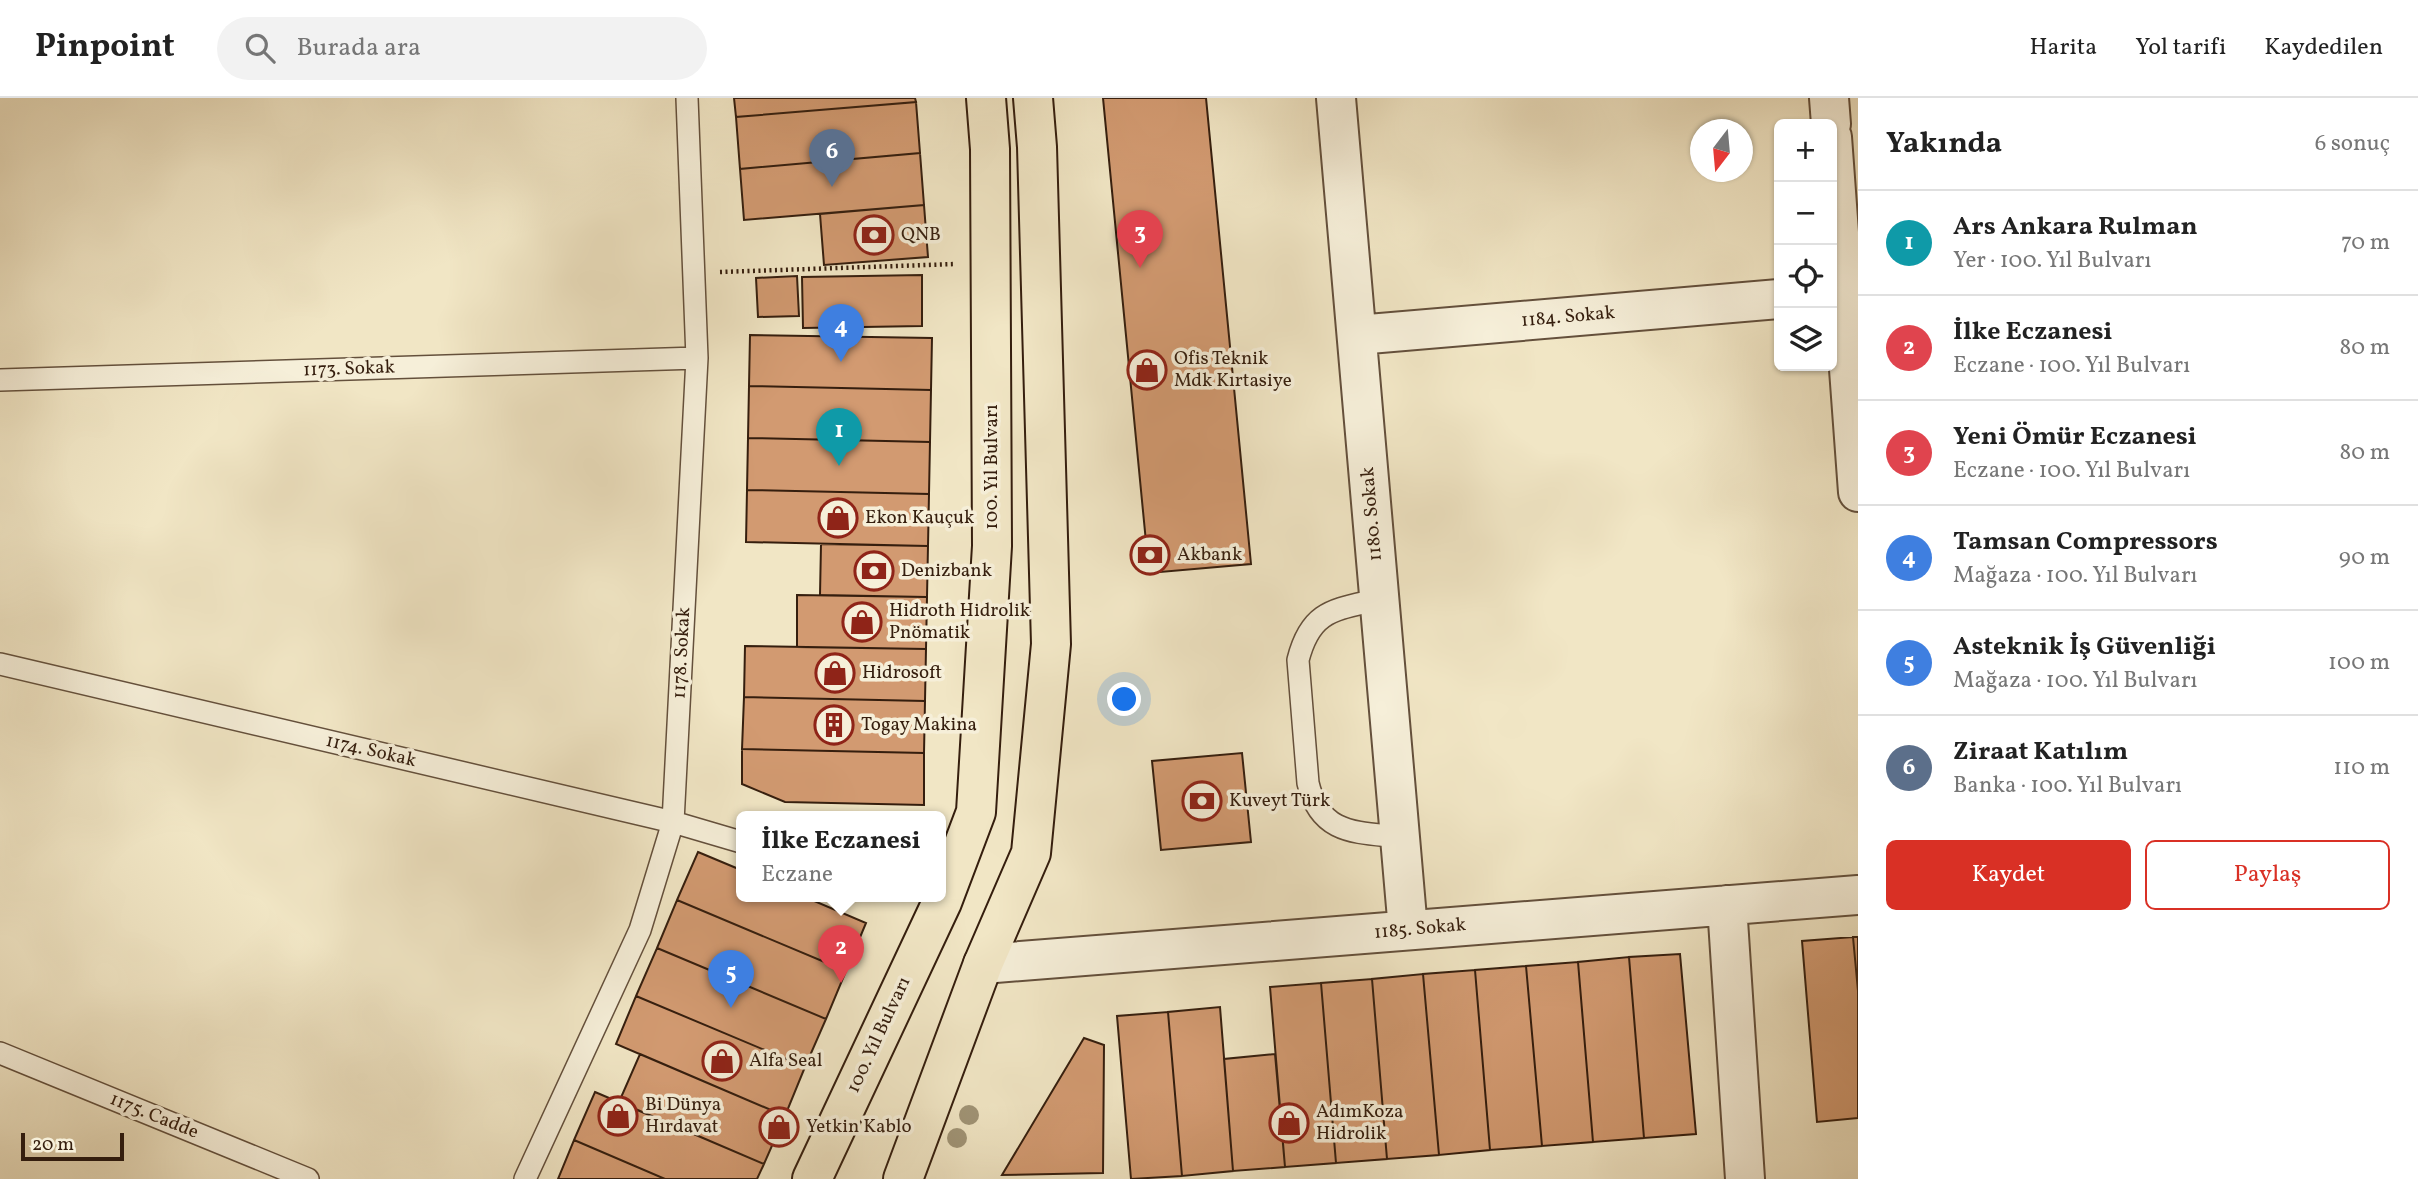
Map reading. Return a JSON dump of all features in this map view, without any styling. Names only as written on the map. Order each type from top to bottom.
[{"type":"main road","name":"100. Yıl Bulvarı","points":[[946,875],[976,812],[992,546],[990,149],[986,98]]},
{"type":"main road","points":[[903,1179],[983,964],[1031,853],[1051,644],[1037,147],[1033,98]]},
{"type":"main road","name":"100. Yıl Bulvarı","points":[[811,1179],[933,902]]},
{"type":"street","name":"1180. Sokak","points":[[1336,98],[1408,930]]},
{"type":"street","points":[[1829,98],[1831,119]]},
{"type":"street","points":[[1835,182],[1858,492]]},
{"type":"street","name":"1184. Sokak","points":[[1357,335],[1774,299]]},
{"type":"street","name":"1185. Sokak","points":[[983,964],[1858,895]]},
{"type":"street","points":[[1727,905],[1745,1179]]},
{"type":"lane","name":"1178. Sokak","points":[[525,1179],[640,930],[673,822],[697,358],[687,98]]},
{"type":"lane","name":"1173. Sokak","points":[[0,380],[697,358]]},
{"type":"lane","points":[[1380,599],[1327,612],[1308,632],[1302,645],[1298,660],[1308,783],[1315,805],[1339,828],[1400,837]]},
{"type":"lane","name":"1174. Sokak","points":[[0,664],[673,822],[736,841]]},
{"type":"lane","name":"1175. Cadde","points":[[0,1053],[308,1179]]},
{"type":"path","points":[[694,272],[991,262]]},
{"type":"building","points":[[734,98],[915,98],[916,102],[736,117]]},
{"type":"building","points":[[1103,98],[1206,98],[1251,564],[1149,573]]},
{"type":"building","points":[[916,102],[920,153],[740,169],[736,117]]},
{"type":"building","points":[[920,153],[924,205],[744,220],[740,169]]},
{"type":"building","name":"QNB","points":[[924,205],[928,257],[824,265],[820,214]]},
{"type":"building","points":[[922,275],[922,326],[803,328],[802,277]]},
{"type":"building","points":[[797,276],[799,316],[758,317],[756,278]]},
{"type":"building","points":[[750,335],[932,338],[931,390],[749,386]]},
{"type":"building","points":[[749,386],[931,390],[930,442],[748,438]]},
{"type":"building","points":[[748,438],[930,442],[929,494],[747,490]]},
{"type":"building","name":"Ekon Kauçuk","points":[[747,490],[929,494],[928,546],[746,542]]},
{"type":"building","name":"Denizbank","points":[[821,544],[928,546],[927,597],[820,595]]},
{"type":"building","name":"Hidroth Hidrolik Pnömatik","points":[[797,595],[927,597],[926,649],[797,647]]},
{"type":"building","name":"Hidrosoft","points":[[745,646],[926,649],[925,701],[744,697]]},
{"type":"building","name":"Togay Makina","points":[[744,697],[925,701],[924,753],[742,749]]},
{"type":"building","points":[[742,749],[924,753],[924,805],[785,802],[742,784]]},
{"type":"building","name":"Kuveyt Türk","points":[[1242,753],[1251,842],[1161,850],[1152,761]]},
{"type":"building","points":[[698,852],[736,868],[736,902],[817,902],[866,923],[846,971],[677,900]]},
{"type":"building","points":[[677,900],[846,971],[826,1019],[657,948]]},
{"type":"building","points":[[1853,937],[1858,991],[1858,1118],[1817,1122],[1802,941]]},
{"type":"building","points":[[1853,937],[1858,937],[1858,991]]},
{"type":"building","points":[[657,948],[826,1019],[805,1067],[636,996]]},
{"type":"building","points":[[1680,954],[1696,1134],[1644,1138],[1629,957]]},
{"type":"building","points":[[1629,957],[1644,1138],[1593,1142],[1578,962]]},
{"type":"building","points":[[1578,962],[1593,1142],[1542,1146],[1526,966]]},
{"type":"building","points":[[1526,966],[1542,1146],[1490,1150],[1475,970]]},
{"type":"building","points":[[1475,970],[1490,1150],[1439,1155],[1423,974]]},
{"type":"building","points":[[1423,974],[1439,1155],[1387,1159],[1372,979]]},
{"type":"building","points":[[1372,979],[1387,1159],[1336,1163],[1321,983]]},
{"type":"building","points":[[1321,983],[1336,1163],[1285,1167],[1270,987]]},
{"type":"building","name":"Alfa Seal","points":[[636,996],[805,1067],[785,1116],[616,1044]]},
{"type":"building","points":[[1220,1007],[1233,1171],[1182,1176],[1168,1012]]},
{"type":"building","points":[[1168,1012],[1182,1176],[1131,1179],[1117,1016]]},
{"type":"building","points":[[1084,1038],[1104,1045],[1103,1173],[1002,1175]]},
{"type":"building","points":[[640,1054],[785,1116],[764,1164],[619,1102]]},
{"type":"building","points":[[1275,1054],[1285,1167],[1233,1171],[1224,1059]]},
{"type":"building","name":"Bi Dünya Hırdavat","points":[[595,1092],[764,1164],[757,1179],[665,1179],[574,1140]]},
{"type":"building","points":[[574,1140],[665,1179],[558,1179]]},
{"type":"place","name":"Ziraat Katılım","points":[[832,187]]},
{"type":"place","name":"QNB","points":[[874,235]]},
{"type":"place","name":"Yeni Ömür Eczanesi","points":[[1140,268]]},
{"type":"place","name":"Tamsan Compressors","points":[[841,362]]},
{"type":"place","name":"Ofis Teknik Mdk Kırtasiye","points":[[1147,370]]},
{"type":"place","name":"Ars Ankara Rulman","points":[[839,466]]},
{"type":"place","name":"Ekon Kauçuk","points":[[838,518]]},
{"type":"place","name":"Akbank","points":[[1150,555]]},
{"type":"place","name":"Denizbank","points":[[874,571]]},
{"type":"place","name":"Hidroth Hidrolik Pnömatik","points":[[862,622]]},
{"type":"place","name":"Hidrosoft","points":[[835,673]]},
{"type":"place","name":"Togay Makina","points":[[834,725]]},
{"type":"place","name":"Kuveyt Türk","points":[[1202,801]]},
{"type":"place","name":"İlke Eczanesi","points":[[841,983]]},
{"type":"place","name":"Asteknik İş Güvenliği","points":[[731,1008]]},
{"type":"place","name":"Alfa Seal","points":[[722,1061]]},
{"type":"place","name":"Bi Dünya Hırdavat","points":[[618,1116]]},
{"type":"place","name":"AdımKoza Hidrolik","points":[[1289,1123]]},
{"type":"place","name":"Yetkin Kablo","points":[[779,1127]]}]
